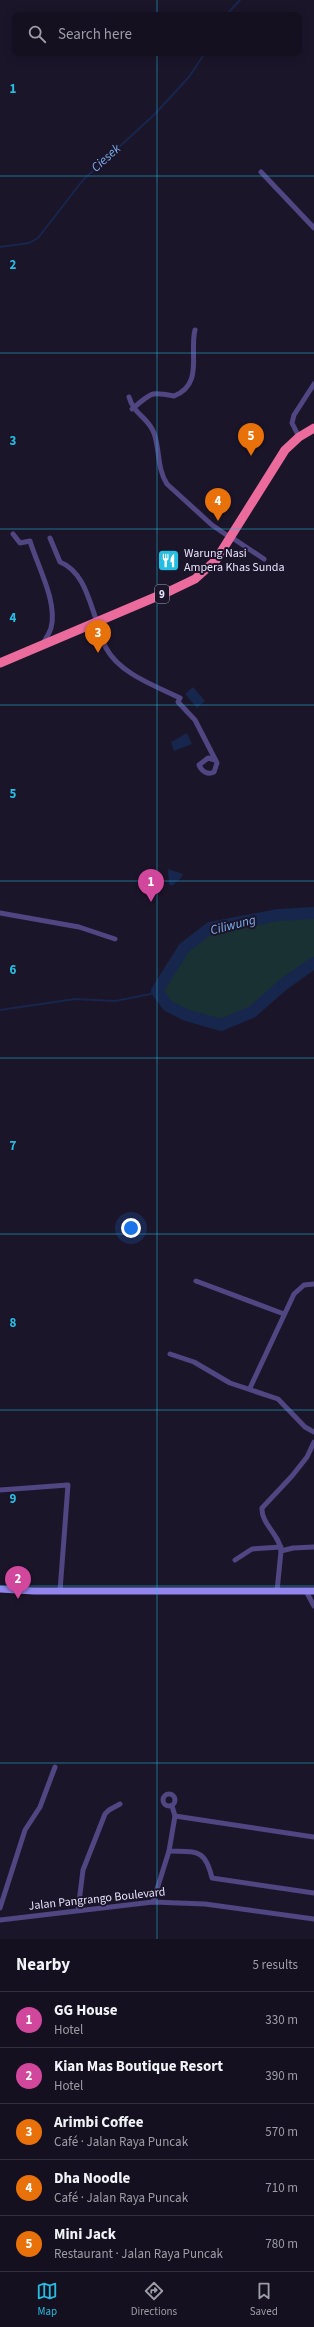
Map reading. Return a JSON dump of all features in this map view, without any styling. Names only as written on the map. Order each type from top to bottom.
[{"type":"highway","name":"9","points":[[0,663],[195,579],[216,560],[231,538],[274,465],[290,444],[314,428]]},
{"type":"street","points":[[261,172],[314,228]]},
{"type":"street","points":[[132,408],[158,392],[174,396],[185,387],[194,374],[192,346],[195,330]]},
{"type":"street","points":[[299,437],[292,423],[294,415],[314,384]]},
{"type":"street","points":[[129,397],[132,408],[151,426],[154,434],[162,476],[168,484],[212,525],[264,559]]},
{"type":"street","points":[[13,534],[20,543],[30,541],[51,605],[51,628],[42,646]]},
{"type":"street","points":[[50,538],[60,562],[67,564],[82,580],[107,650],[120,663],[146,682],[180,698],[178,702],[194,720],[215,760]]},
{"type":"street","points":[[0,913],[57,922],[103,934],[115,939]]},
{"type":"street","points":[[196,1281],[284,1314]]},
{"type":"street","points":[[250,1388],[284,1314],[298,1290],[304,1285],[314,1284]]},
{"type":"street","points":[[170,1354],[194,1362],[230,1383],[250,1388],[281,1402],[305,1427],[314,1432]]},
{"type":"street","points":[[277,1591],[281,1549],[262,1514],[262,1508],[292,1476],[307,1457],[314,1442]]},
{"type":"street","points":[[0,1490],[68,1485],[60,1591]]},
{"type":"street","points":[[235,1560],[252,1549],[314,1547]]},
{"type":"street","points":[[0,1589],[60,1591],[314,1591]]},
{"type":"street","points":[[306,1591],[314,1606]]},
{"type":"street","points":[[0,1908],[26,1830],[40,1807],[55,1767]]},
{"type":"street","points":[[78,1910],[84,1870],[105,1814],[111,1808],[120,1804]]},
{"type":"street","points":[[153,1902],[169,1851],[175,1816],[172,1806]]},
{"type":"street","points":[[175,1816],[314,1837]]},
{"type":"street","points":[[169,1851],[194,1852],[203,1856],[208,1861],[212,1878],[314,1893]]},
{"type":"street","name":"Jalan Pangrango Boulevard","points":[[0,1920],[153,1902],[205,1904],[314,1919]]},
{"type":"green space","points":[[314,913],[314,963],[284,984],[252,1012],[221,1025],[186,1015],[168,1006],[157,991],[184,948],[210,928],[278,915]]},
{"type":"water","points":[[193,687],[205,701],[197,708],[185,694]]},
{"type":"water","points":[[187,733],[192,744],[174,751],[171,742]]},
{"type":"water","points":[[168,869],[183,874],[181,878],[172,886],[169,884]]},
{"type":"waterway","name":"Ciesek","points":[[229,12],[240,0]]},
{"type":"waterway","name":"Ciesek","points":[[0,247],[29,243],[38,238],[83,180],[154,115],[189,77],[203,56]]},
{"type":"waterway","name":"Ciliwung","points":[[314,913],[278,915],[210,928],[184,948],[157,991],[168,1006],[186,1015],[221,1025],[252,1012],[284,984],[314,963]]},
{"type":"waterway","name":"Ciliwung","points":[[0,1010],[75,999],[115,1001],[151,994],[157,991]]},
{"type":"place","name":"Mini Jack","points":[[251,456]]},
{"type":"place","name":"Dha Noodle","points":[[218,521]]},
{"type":"place","name":"Warung Nasi Ampera Khas Sunda","points":[[169,560]]},
{"type":"place","name":"Arimbi Coffee","points":[[98,653]]},
{"type":"place","name":"GG House","points":[[151,902]]},
{"type":"place","name":"Kian Mas Boutique Resort","points":[[18,1599]]}]
